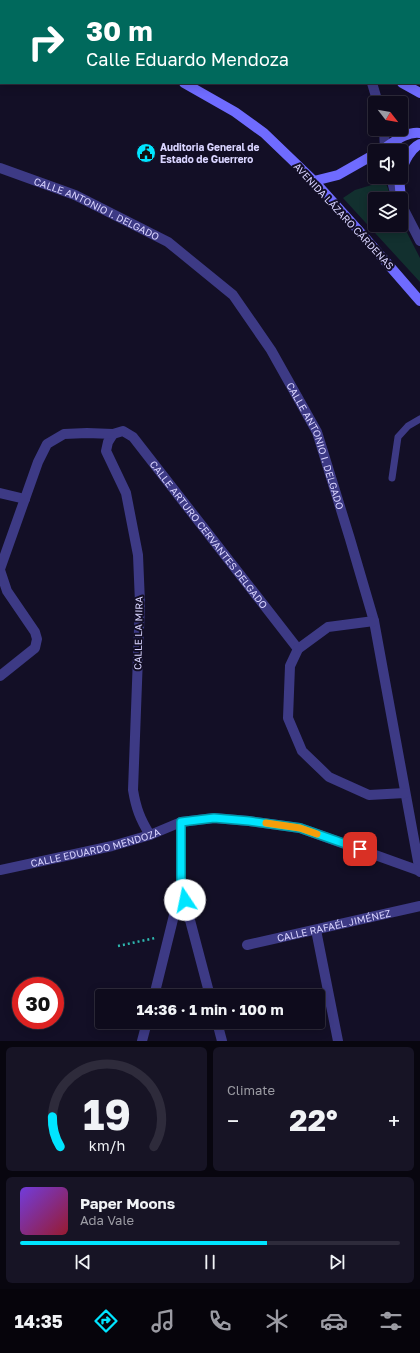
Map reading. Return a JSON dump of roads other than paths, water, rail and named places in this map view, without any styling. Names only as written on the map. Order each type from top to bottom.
[{"type":"main road","name":"AVENIDA LÁZARO CÁRDENAS","points":[[186,84],[235,112],[258,129],[314,181],[420,301]]},
{"type":"main road","points":[[404,84],[420,93]]},
{"type":"main road","points":[[391,144],[399,138],[416,132],[420,133]]},
{"type":"main road","points":[[408,156],[415,147],[420,144]]},
{"type":"main road","points":[[314,181],[338,174],[368,158]]},
{"type":"street","points":[[372,84],[376,96]]},
{"type":"street","name":"CALLE ANTONIO I. DELGADO","points":[[0,168],[75,195],[168,242],[233,295],[271,350],[317,432],[374,621],[420,871]]},
{"type":"street","points":[[408,216],[420,241]]},
{"type":"street","name":"CALLE ARTURO CERVANTES DELGADO","points":[[0,570],[38,462],[47,444],[64,434],[113,434],[123,431],[133,436],[298,649]]},
{"type":"street","name":"CALLE LA MIRA","points":[[113,434],[108,442],[106,451],[126,493],[138,555],[140,603],[133,790],[136,807],[141,821],[150,835]]},
{"type":"street","points":[[0,493],[25,499]]},
{"type":"street","points":[[0,570],[7,591],[35,632],[37,639],[35,648],[0,676]]},
{"type":"street","points":[[374,621],[328,627],[298,649],[290,666],[288,718],[302,751],[329,777],[369,795],[405,793]]},
{"type":"street","name":"CALLE EDUARDO MENDOZA","points":[[0,870],[112,846],[150,835],[181,822],[214,818],[300,828],[420,871]]},
{"type":"street","points":[[156,989],[181,886],[181,822]]},
{"type":"street","points":[[181,886],[208,989]]},
{"type":"street","name":"CALLE RAFAÉL JIMÉNEZ","points":[[247,945],[420,906]]},
{"type":"street","points":[[316,930],[338,1041]]},
{"type":"street","points":[[142,1041],[145,1029]]},
{"type":"street","points":[[219,1029],[222,1041]]},
{"type":"lane","points":[[392,478],[398,437],[408,426],[420,419]]},
{"type":"place","name":"Auditoria General de Estado de Guerrero","points":[[146,153]]}]
